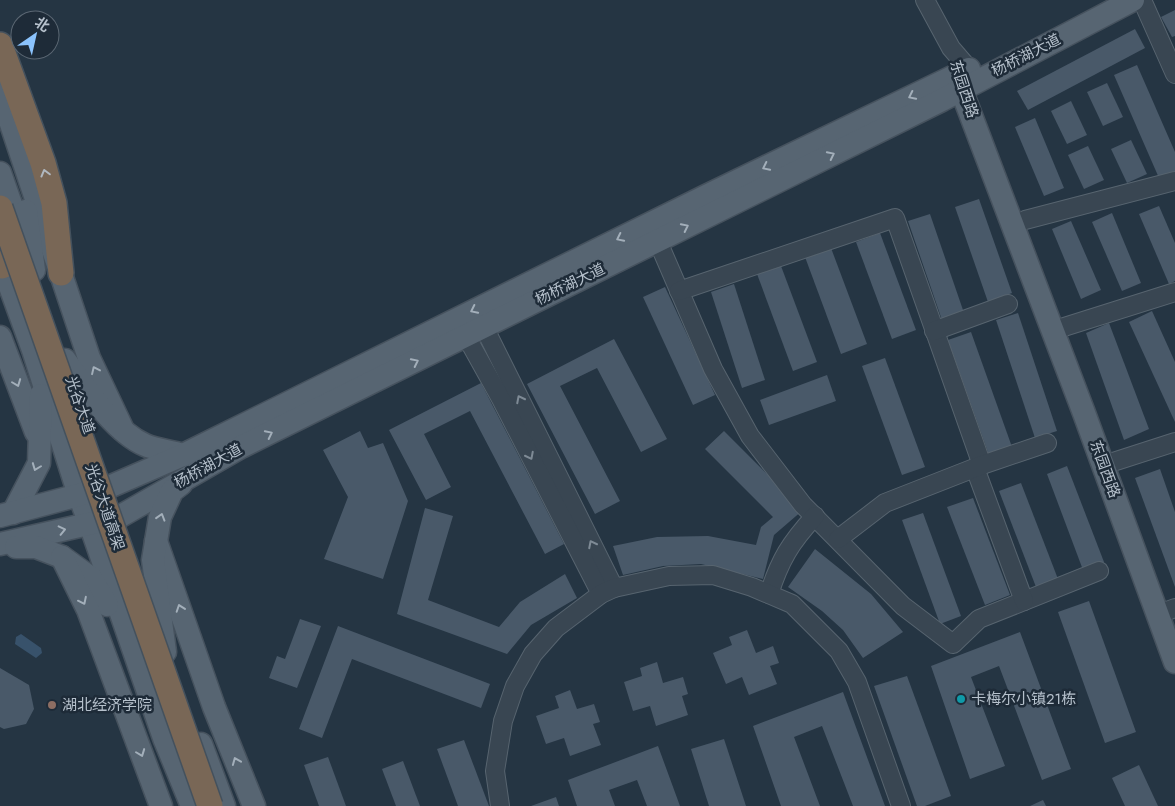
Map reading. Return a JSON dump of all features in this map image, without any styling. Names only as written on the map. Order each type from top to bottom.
[{"type":"highway","points":[[0,45],[43,163],[54,204],[61,273]]},
{"type":"highway","name":"光谷大道高架","points":[[0,208],[210,806]]},
{"type":"highway","name":"光谷大道高架","points":[[0,238],[127,596],[198,806]]},
{"type":"main road","name":"杨桥湖大道","points":[[965,79],[1100,0]]},
{"type":"main road","name":"杨桥湖大道","points":[[0,545],[119,516],[189,464],[965,79],[1133,0]]},
{"type":"main road","name":"东园西路","points":[[965,79],[1025,220],[1113,462],[1171,610],[1175,632]]},
{"type":"main road","name":"东园西路","points":[[965,79],[1175,662]]},
{"type":"main road","points":[[0,91],[90,358],[123,430]]},
{"type":"main road","points":[[17,140],[34,270]]},
{"type":"main road","name":"光谷大道","points":[[0,173],[165,652],[224,806]]},
{"type":"main road","name":"杨桥湖大道","points":[[6,515],[241,448],[475,332],[654,232]]},
{"type":"main road","name":"光谷大道","points":[[1,262],[33,350],[79,495],[169,748],[192,806]]},
{"type":"main road","points":[[0,337],[40,442]]},
{"type":"main road","points":[[6,515],[39,464],[41,391],[33,350]]},
{"type":"main road","points":[[65,360],[96,403],[123,430],[144,444],[189,464],[172,491],[160,517],[153,560],[165,652]]},
{"type":"main road","points":[[156,541],[214,707],[254,806]]},
{"type":"main road","points":[[0,545],[36,547],[62,557],[91,578],[135,654]]},
{"type":"main road","points":[[62,557],[88,610],[161,806]]},
{"type":"main road","points":[[169,748],[174,806]]},
{"type":"street","name":"东园西路","points":[[925,0],[951,48],[965,79]]},
{"type":"street","points":[[1142,0],[1175,74]]},
{"type":"street","points":[[1025,220],[1175,181]]},
{"type":"street","points":[[679,292],[895,218],[1024,601]]},
{"type":"street","points":[[654,232],[713,369],[750,436],[803,505],[903,606],[953,644],[979,619],[1099,571]]},
{"type":"street","points":[[1064,327],[1175,292]]},
{"type":"street","points":[[934,331],[1008,304]]},
{"type":"street","points":[[475,332],[501,399],[607,591]]},
{"type":"street","points":[[1113,462],[1175,442]]},
{"type":"street","points":[[838,539],[885,503],[1047,443]]},
{"type":"street","points":[[769,594],[778,566],[797,536],[815,516]]},
{"type":"street","points":[[500,806],[495,771],[503,721],[515,686],[533,654],[556,628],[607,591],[668,576],[713,575],[752,587],[792,604],[839,651],[857,682],[901,806]]},
{"type":"water","points":[[21,634],[41,648],[42,653],[36,658],[15,644],[16,637]]},
{"type":"building","points":[[1175,10],[1175,36],[1172,37],[1161,17]]},
{"type":"building","points":[[1135,29],[1145,48],[1028,110],[1017,91]]},
{"type":"building","points":[[1137,65],[1175,152],[1175,171],[1159,178],[1114,75]]},
{"type":"building","points":[[1107,83],[1123,117],[1103,126],[1087,92]]},
{"type":"building","points":[[1071,101],[1087,135],[1067,144],[1051,111]]},
{"type":"building","points":[[1035,118],[1064,188],[1044,196],[1015,127]]},
{"type":"building","points":[[1131,140],[1147,174],[1127,183],[1111,149]]},
{"type":"building","points":[[1088,146],[1104,180],[1084,189],[1068,155]]},
{"type":"building","points":[[979,199],[1012,293],[988,302],[955,207]]},
{"type":"building","points":[[1159,206],[1175,243],[1175,281],[1169,284],[1139,214]]},
{"type":"building","points":[[1112,213],[1141,283],[1122,291],[1092,222]]},
{"type":"building","points":[[930,214],[964,313],[942,320],[908,221]]},
{"type":"building","points":[[1071,221],[1101,290],[1081,299],[1052,229]]},
{"type":"building","points":[[880,233],[916,330],[892,339],[856,242]]},
{"type":"building","points":[[831,248],[867,344],[841,354],[805,257]]},
{"type":"building","points":[[781,266],[817,362],[793,371],[757,274]]},
{"type":"building","points":[[734,284],[765,380],[742,388],[711,292]]},
{"type":"building","points":[[665,287],[715,395],[693,405],[643,297]]},
{"type":"building","points":[[1152,311],[1175,362],[1175,422],[1129,322]]},
{"type":"building","points":[[1018,313],[1057,431],[1035,438],[996,320]]},
{"type":"building","points":[[1109,323],[1149,429],[1124,440],[1086,333]]},
{"type":"building","points":[[971,332],[1012,447],[989,455],[948,340]]},
{"type":"building","points":[[614,339],[667,439],[641,452],[597,368],[560,386],[620,501],[595,514],[527,384]]},
{"type":"building","points":[[885,358],[925,467],[902,475],[862,366]]},
{"type":"building","points":[[827,375],[836,401],[769,425],[760,400]]},
{"type":"building","points":[[481,383],[564,544],[545,554],[470,411],[424,434],[451,487],[426,500],[389,430]]},
{"type":"building","points":[[360,431],[368,448],[383,443],[408,501],[383,579],[324,559],[348,497],[323,450]]},
{"type":"building","points":[[724,431],[803,510],[774,535],[763,579],[701,564],[663,566],[623,575],[613,546],[657,537],[708,536],[756,545],[761,527],[773,517],[705,449]]},
{"type":"building","points":[[1067,466],[1104,562],[1083,570],[1047,474]]},
{"type":"building","points":[[1160,469],[1175,512],[1175,587],[1135,478]]},
{"type":"building","points":[[1021,483],[1058,579],[1036,587],[999,491]]},
{"type":"building","points":[[973,498],[1010,595],[985,605],[947,507]]},
{"type":"building","points":[[425,508],[453,516],[428,600],[499,627],[520,602],[565,574],[577,598],[531,625],[507,654],[397,614]]},
{"type":"building","points":[[923,513],[961,616],[940,624],[902,520]]},
{"type":"building","points":[[815,549],[871,594],[903,632],[863,658],[843,630],[822,611],[788,587]]},
{"type":"building","points":[[1089,601],[1136,732],[1105,743],[1058,612]]},
{"type":"building","points":[[300,619],[321,626],[297,688],[269,678],[277,656],[285,659]]},
{"type":"building","points":[[338,626],[490,684],[481,708],[352,659],[322,738],[299,729]]},
{"type":"building","points":[[747,630],[756,653],[773,646],[779,663],[770,666],[777,684],[749,695],[742,677],[726,684],[713,653],[732,645],[729,637]]},
{"type":"building","name":"卡梅尔小镇21栋","points":[[1020,632],[1071,769],[1042,780],[999,666],[971,677],[1005,766],[970,779],[931,666]]},
{"type":"building","points":[[657,662],[663,683],[683,677],[688,694],[682,696],[688,715],[656,726],[650,706],[633,711],[624,682],[642,676],[640,668]]},
{"type":"building","points":[[0,668],[29,685],[34,709],[26,724],[4,729],[0,727]]},
{"type":"building","points":[[907,676],[951,796],[925,806],[917,806],[874,686]]},
{"type":"building","points":[[570,690],[577,709],[594,704],[600,722],[593,724],[601,745],[570,756],[564,738],[546,744],[536,716],[559,708],[555,696]]},
{"type":"building","points":[[843,692],[885,806],[853,806],[822,726],[794,737],[820,806],[781,806],[753,726]]},
{"type":"building","points":[[724,739],[746,806],[709,806],[691,749]]},
{"type":"building","points":[[464,740],[489,806],[458,806],[437,749]]},
{"type":"building","points":[[658,746],[680,806],[647,806],[637,780],[609,790],[615,806],[577,806],[568,780]]},
{"type":"building","points":[[328,757],[346,806],[319,806],[304,765]]},
{"type":"building","points":[[403,761],[420,806],[396,806],[382,769]]},
{"type":"building","points":[[1139,765],[1158,806],[1125,806],[1112,778]]},
{"type":"building","points":[[556,797],[559,806],[531,806]]},
{"type":"building","points":[[1043,800],[1046,806],[1030,806]]},
{"type":"place","name":"卡梅尔小镇21栋","points":[[961,699]]},
{"type":"place","name":"湖北经济学院","points":[[52,705]]}]
